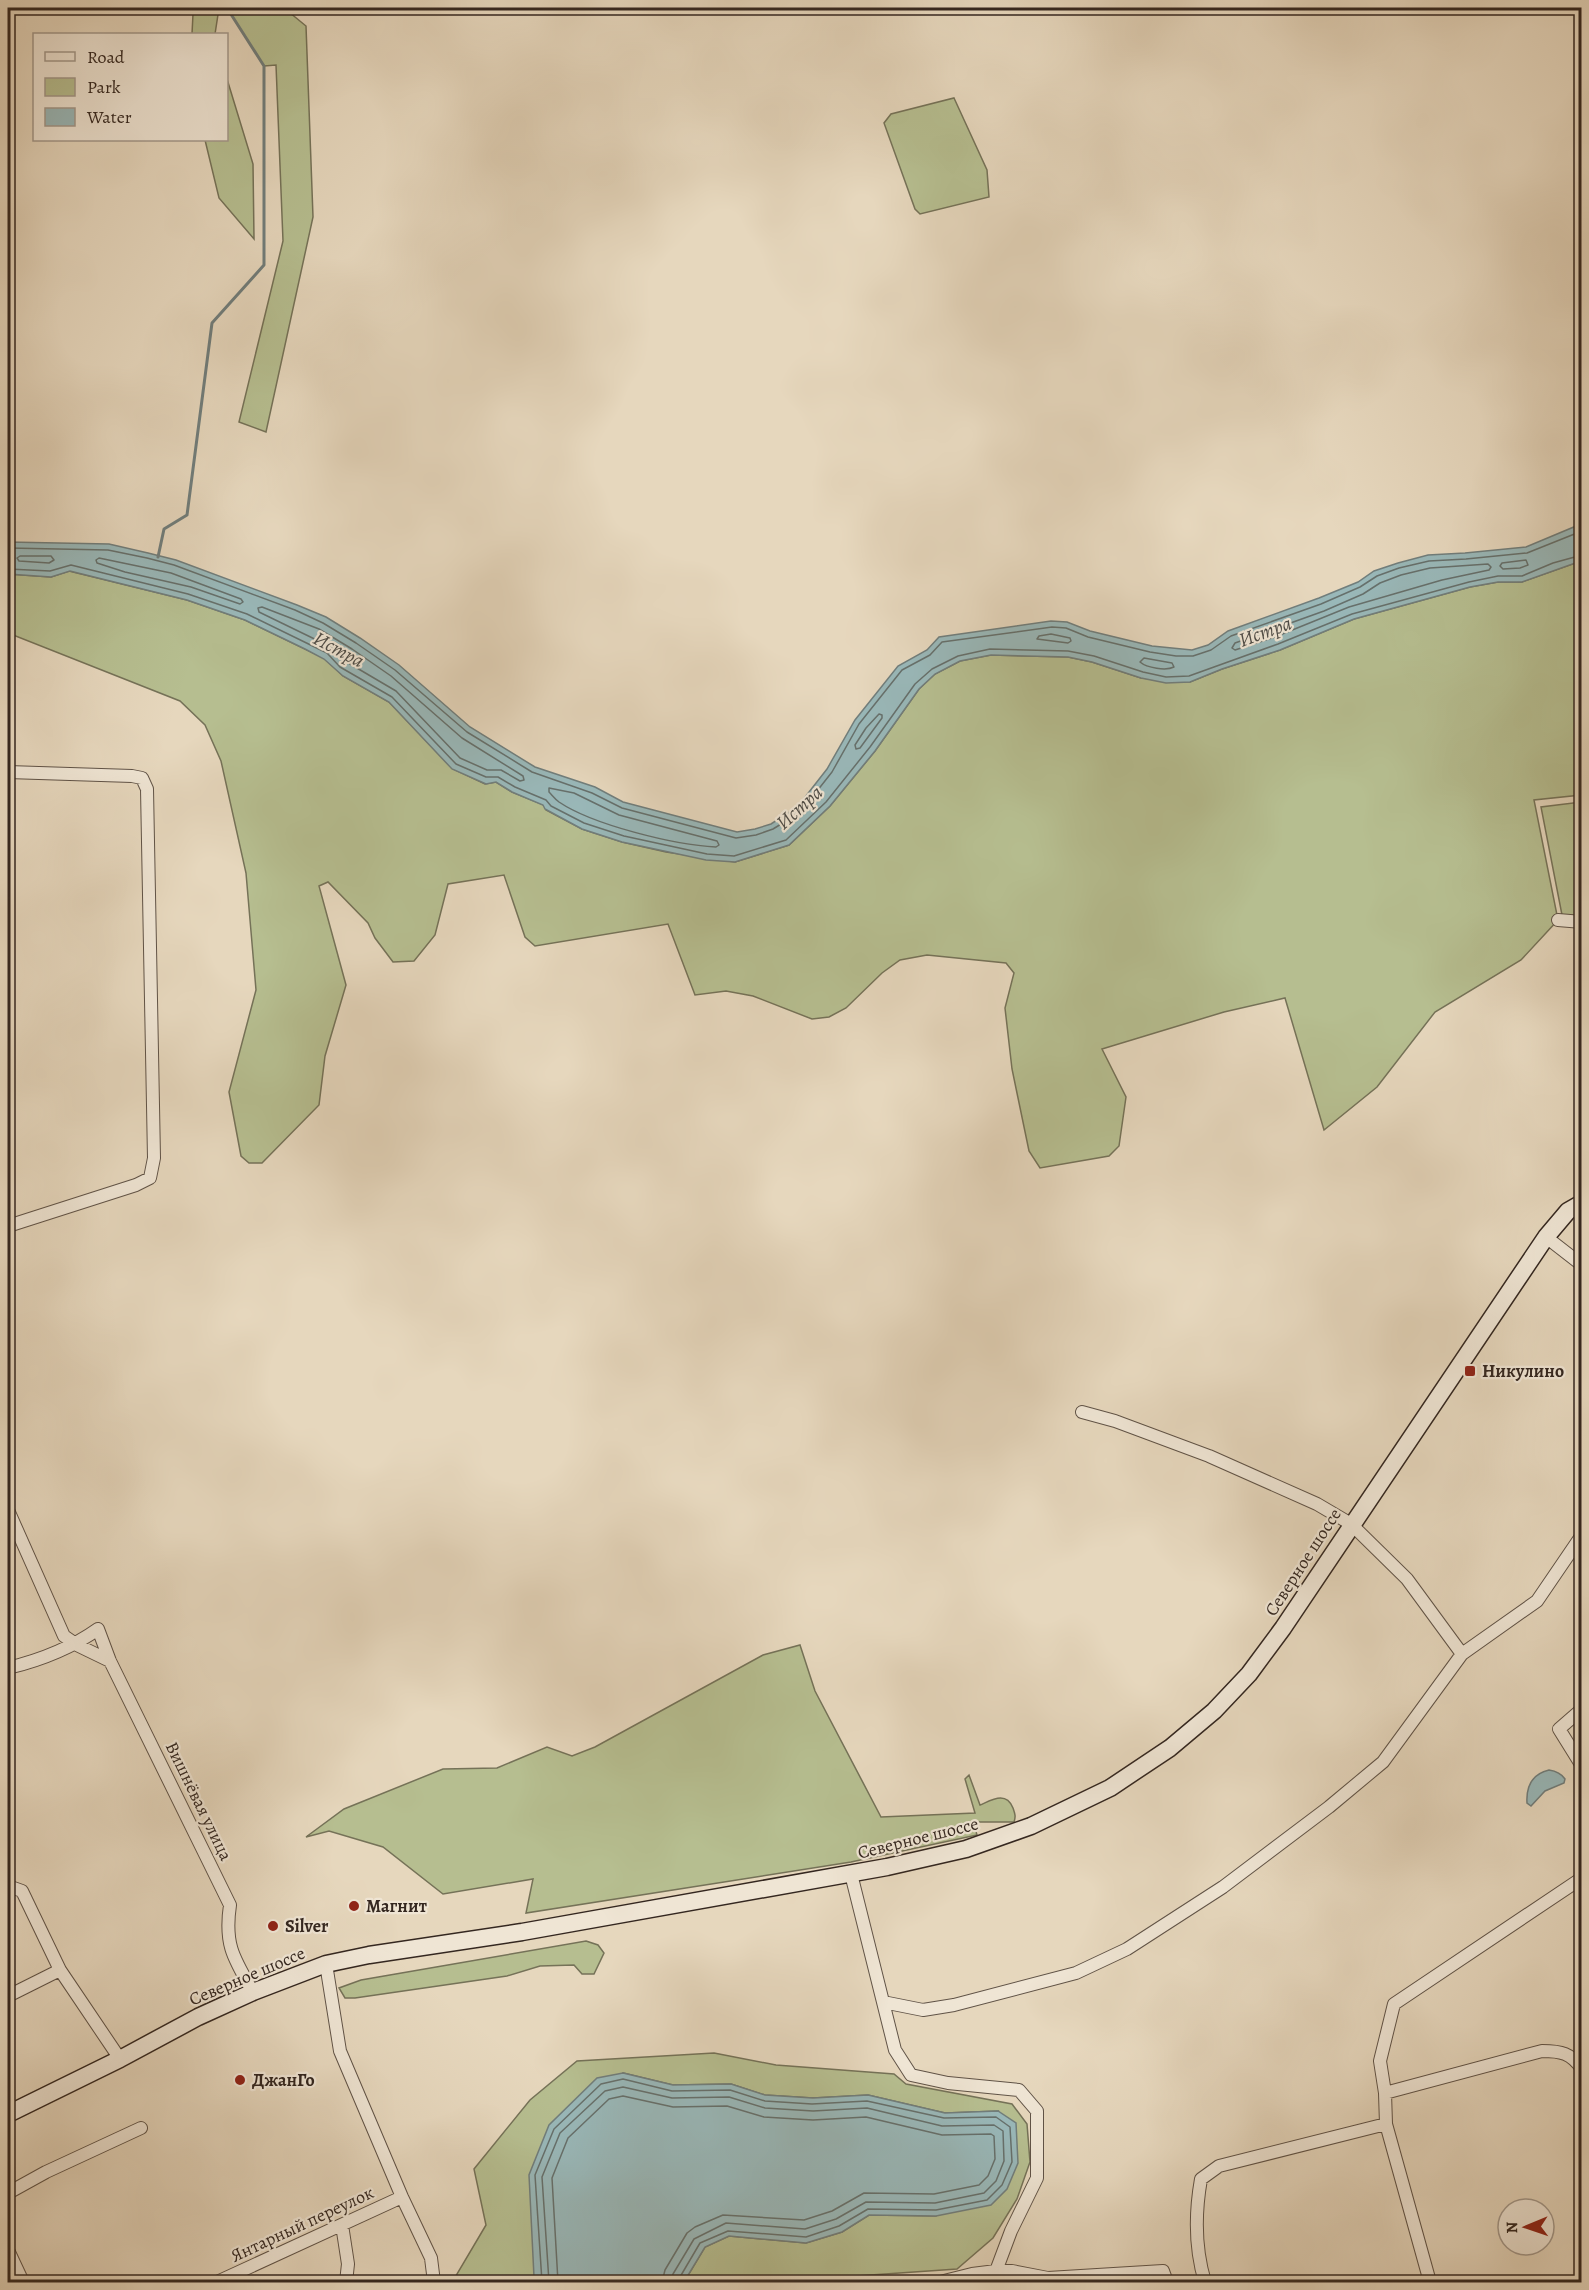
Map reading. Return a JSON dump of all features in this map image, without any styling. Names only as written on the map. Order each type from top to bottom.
[{"type":"main road","name":"Северное шоссе","points":[[8,2114],[120,2059],[198,2017],[253,1992],[327,1964],[851,1874],[966,1849],[1031,1826],[1110,1788],[1170,1748],[1214,1711],[1249,1674],[1283,1629],[1351,1524],[1546,1237],[1568,1211],[1581,1203]]},
{"type":"street","points":[[8,771],[132,776],[142,778],[147,789],[154,1158],[150,1178],[136,1185],[8,1226]]},
{"type":"street","points":[[1558,920],[1581,922]]},
{"type":"street","points":[[1546,1237],[1581,1265]]},
{"type":"street","points":[[1082,1412],[1115,1420],[1209,1456],[1317,1504],[1351,1524],[1407,1579],[1462,1654]]},
{"type":"street","points":[[8,1510],[64,1636],[76,1645],[110,1660]]},
{"type":"street","points":[[883,2002],[923,2010],[954,2005],[1076,1973],[1127,1949],[1223,1887],[1329,1807],[1383,1762],[1462,1654],[1537,1601],[1581,1535]]},
{"type":"street","name":"Вишнёвая улица","points":[[76,1645],[98,1629],[110,1660],[230,1905],[227,1926],[229,1946],[253,1992]]},
{"type":"street","points":[[8,1668],[76,1645]]},
{"type":"street","points":[[1581,1709],[1559,1729],[1581,1766]]},
{"type":"street","points":[[851,1874],[895,2050],[911,2075],[948,2083],[1019,2090],[1038,2111],[1037,2178],[1011,2231],[996,2271]]},
{"type":"street","points":[[1430,2283],[1386,2124],[1386,2093],[1380,2061],[1394,2004],[1581,1878]]},
{"type":"street","points":[[8,1886],[22,1891],[60,1970],[120,2059]]},
{"type":"street","points":[[327,1964],[340,2051],[402,2198],[431,2258],[434,2283]]},
{"type":"street","points":[[8,1996],[60,1970]]},
{"type":"street","points":[[1386,2093],[1542,2051],[1561,2050],[1574,2058],[1581,2069]]},
{"type":"street","points":[[1205,2283],[1200,2267],[1196,2209],[1201,2179],[1219,2166],[1386,2124]]},
{"type":"street","points":[[8,2193],[46,2172],[141,2128]]},
{"type":"street","name":"Янтарный переулок","points":[[217,2283],[402,2198]]},
{"type":"street","points":[[342,2225],[348,2264],[346,2283]]},
{"type":"street","points":[[8,2250],[23,2283]]},
{"type":"street","points":[[940,2283],[972,2274],[996,2271],[1012,2271],[1048,2278],[1163,2271],[1167,2283]]},
{"type":"green space","points":[[142,8],[219,8],[215,33],[192,33],[193,14]]},
{"type":"green space","points":[[227,8],[284,8],[306,26],[313,217],[266,432],[239,422],[283,241],[276,65],[264,66]]},
{"type":"green space","points":[[228,82],[253,164],[254,239],[219,198],[205,141],[228,141]]},
{"type":"green space","points":[[954,98],[987,170],[989,197],[920,214],[915,209],[884,123],[891,114]]},
{"type":"green space","points":[[1581,561],[1581,795],[1534,800],[1558,920],[1521,960],[1435,1012],[1377,1087],[1324,1130],[1285,998],[1224,1012],[1102,1049],[1126,1097],[1119,1146],[1109,1156],[1040,1168],[1029,1151],[1012,1069],[1005,1008],[1014,973],[1006,963],[927,955],[900,960],[882,973],[846,1008],[829,1017],[812,1019],[753,996],[726,991],[695,995],[668,924],[535,946],[525,937],[504,875],[448,884],[435,935],[414,961],[393,962],[375,938],[368,923],[328,882],[319,886],[346,985],[325,1056],[319,1105],[262,1163],[249,1163],[241,1156],[229,1092],[256,990],[246,873],[221,761],[205,725],[180,701],[8,633],[8,574],[51,577],[69,571],[187,600],[245,620],[324,658],[343,676],[389,702],[453,769],[485,784],[496,782],[512,792],[544,805],[546,810],[582,829],[622,842],[666,852],[735,862],[789,845],[830,806],[875,751],[919,689],[935,674],[960,661],[991,655],[1068,657],[1092,662],[1141,678],[1190,682],[1280,650],[1354,619],[1470,587],[1498,582],[1522,582]]},
{"type":"green space","points":[[1581,802],[1581,916],[1562,915],[1541,807]]},
{"type":"green space","points":[[800,1645],[815,1691],[881,1817],[975,1813],[965,1779],[969,1775],[980,1805],[998,1798],[1007,1800],[1014,1810],[1014,1822],[973,1822],[977,1835],[851,1862],[526,1913],[533,1879],[443,1894],[383,1847],[329,1831],[306,1837],[344,1809],[443,1769],[497,1768],[547,1747],[572,1756],[595,1747],[763,1655]]},
{"type":"green space","points":[[586,1941],[598,1945],[604,1953],[594,1974],[582,1974],[574,1965],[540,1966],[507,1976],[355,1998],[345,1998],[339,1988],[361,1980]]},
{"type":"green space","points":[[714,2053],[776,2065],[894,2074],[906,2084],[1012,2104],[1027,2124],[1030,2162],[1017,2199],[993,2238],[957,2269],[842,2277],[813,2282],[684,2282],[705,2247],[729,2236],[806,2243],[842,2232],[869,2215],[936,2216],[998,2111],[945,2113],[868,2095],[813,2098],[765,2095],[731,2084],[673,2085],[623,2073],[534,2277],[537,2282],[455,2282],[454,2279],[486,2225],[474,2169],[530,2100],[577,2061]]},
{"type":"water","name":"Истра","points":[[1581,524],[1581,561],[1522,582],[1498,582],[1470,587],[1354,619],[1280,650],[1190,682],[1166,683],[1141,678],[1092,662],[1068,657],[991,655],[960,661],[935,674],[919,689],[875,751],[830,806],[789,845],[735,862],[706,860],[622,842],[582,829],[545,809],[543,805],[512,792],[496,782],[486,784],[452,769],[389,702],[343,676],[324,659],[245,620],[187,600],[70,571],[51,577],[8,574],[8,542],[109,544],[176,560],[326,617],[399,665],[470,727],[535,767],[595,787],[623,802],[737,832],[771,824],[802,801],[827,769],[855,720],[898,666],[927,650],[939,637],[1051,621],[1067,622],[1090,631],[1152,646],[1192,650],[1208,645],[1228,631],[1319,598],[1358,582],[1374,571],[1398,563],[1428,555],[1526,547]]},
{"type":"water","points":[[1549,1770],[1562,1775],[1565,1779],[1564,1783],[1545,1791],[1531,1806],[1527,1803],[1527,1797],[1531,1782],[1538,1774]]},
{"type":"water","points":[[623,2073],[673,2085],[731,2084],[765,2095],[813,2098],[868,2095],[945,2113],[998,2111],[1016,2123],[1018,2163],[1007,2189],[991,2205],[936,2216],[869,2215],[842,2232],[806,2243],[729,2236],[705,2247],[684,2282],[537,2282],[534,2277],[529,2175],[549,2125],[597,2078]]},
{"type":"waterway","points":[[158,557],[164,529],[187,515],[212,323],[264,265],[264,66],[227,8]]},
{"type":"place","name":"Никулино","points":[[1470,1371]]},
{"type":"place","name":"Магнит","points":[[354,1906]]},
{"type":"place","name":"Silver","points":[[273,1926]]},
{"type":"place","name":"ДжанГо","points":[[240,2080]]}]
